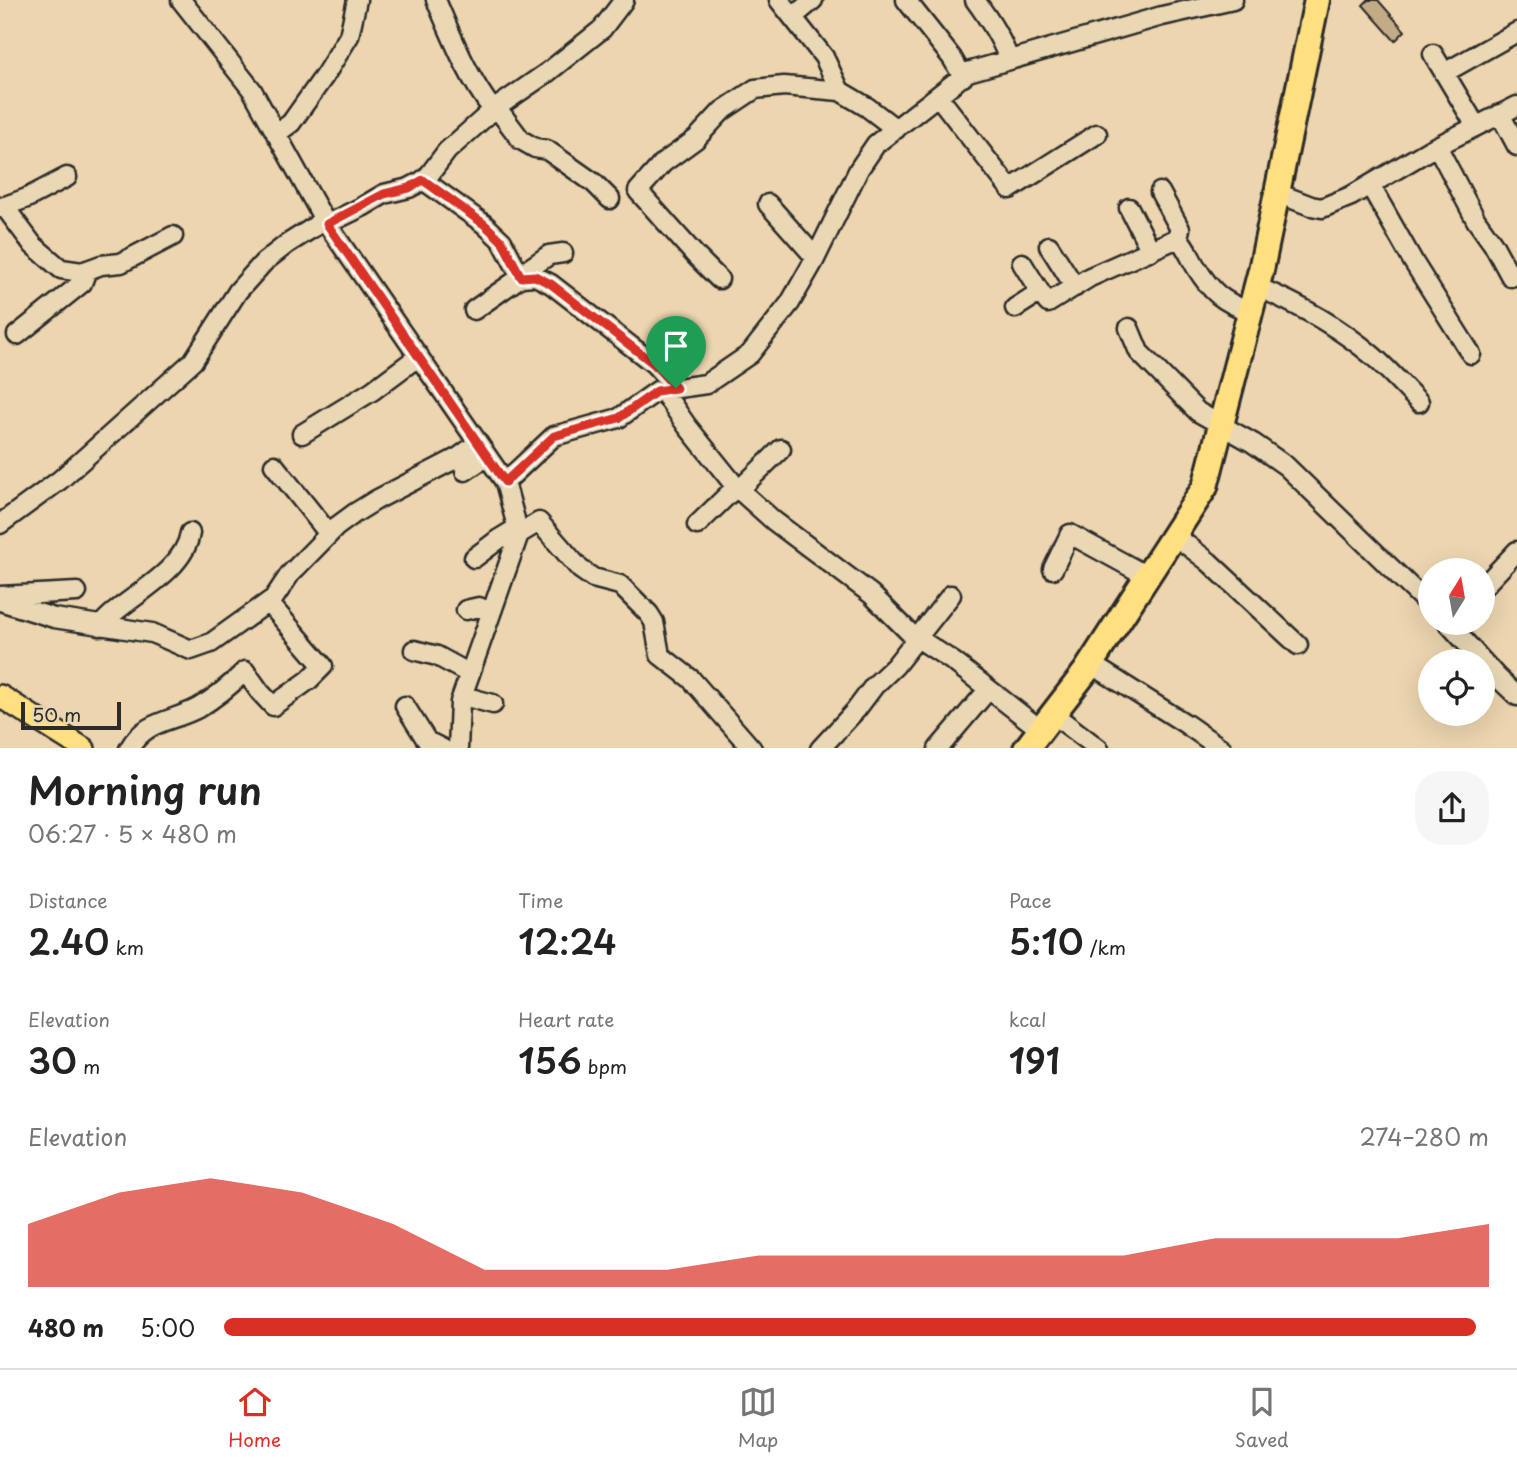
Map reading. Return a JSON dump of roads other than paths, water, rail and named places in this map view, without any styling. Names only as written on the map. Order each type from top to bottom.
[{"type":"highway","points":[[1040,731],[1091,664],[1205,487],[1257,287],[1317,0]]},
{"type":"main road","points":[[0,695],[83,748]]},
{"type":"street","points":[[181,0],[252,90],[325,221],[505,482],[518,531],[460,702],[454,736]]},
{"type":"street","points":[[276,134],[291,123],[349,36],[357,0]]},
{"type":"street","points":[[436,0],[486,101],[521,140],[535,148],[547,150],[594,183],[611,199]]},
{"type":"street","points":[[0,524],[60,480],[193,361],[238,291],[264,262],[287,244],[325,221],[384,194],[409,188],[426,179],[447,151],[495,109],[548,72],[602,29],[624,0]]},
{"type":"street","points":[[779,0],[824,57],[840,91]]},
{"type":"street","points":[[793,17],[813,0]]},
{"type":"street","points":[[975,0],[997,32],[1009,60]]},
{"type":"street","points":[[505,482],[554,436],[619,418],[657,391],[706,384],[750,354],[790,303],[859,169],[876,144],[968,72],[1163,16],[1234,0]]},
{"type":"street","points":[[910,2],[952,58],[962,77]]},
{"type":"street","points":[[1444,73],[1517,32]]},
{"type":"street","points":[[1433,54],[1476,126]]},
{"type":"street","points":[[719,279],[638,191],[663,163],[696,139],[722,111],[755,89],[784,86],[840,91],[896,129]]},
{"type":"street","points":[[938,96],[1010,189],[1097,134]]},
{"type":"street","points":[[1277,193],[1322,208],[1351,196],[1437,146],[1517,106]]},
{"type":"street","points":[[1500,114],[1517,146]]},
{"type":"street","points":[[1437,146],[1476,220],[1511,277]]},
{"type":"street","points":[[67,177],[27,198],[2,207],[33,245],[61,269],[82,271],[121,263],[173,236]]},
{"type":"street","points":[[423,180],[475,217],[502,241],[521,276]]},
{"type":"street","points":[[1370,185],[1414,263],[1471,354]]},
{"type":"street","points":[[1160,192],[1180,229],[1178,238]]},
{"type":"street","points":[[768,204],[816,257]]},
{"type":"street","points":[[1129,208],[1151,250]]},
{"type":"street","points":[[1022,263],[1048,303],[1090,277],[1178,238]]},
{"type":"street","points":[[1178,238],[1212,290],[1227,303],[1250,312]]},
{"type":"street","points":[[1049,246],[1075,287]]},
{"type":"street","points":[[474,310],[549,255],[563,253]]},
{"type":"street","points":[[17,335],[82,283],[87,270]]},
{"type":"street","points":[[521,276],[535,276],[551,284],[654,364],[687,426],[737,489],[774,521],[871,594],[910,633],[954,662],[1040,731],[1099,748]]},
{"type":"street","points":[[1257,287],[1284,298],[1358,344],[1375,357],[1419,402]]},
{"type":"street","points":[[1015,308],[1040,292]]},
{"type":"street","points":[[1129,328],[1139,352],[1198,412],[1253,443],[1286,466],[1418,594]]},
{"type":"street","points":[[302,434],[372,391],[419,356]]},
{"type":"street","points":[[697,525],[781,449]]},
{"type":"street","points":[[465,471],[483,450]]},
{"type":"street","points":[[0,598],[54,618],[152,633],[191,650],[211,643],[269,603],[290,574],[336,527],[376,499],[459,457],[483,450]]},
{"type":"street","points":[[274,465],[329,534]]},
{"type":"street","points":[[474,558],[499,539],[539,522],[580,569],[593,578],[620,585],[649,614],[654,622],[660,655],[691,679],[752,748]]},
{"type":"street","points":[[100,626],[176,562],[188,543],[190,533]]},
{"type":"street","points":[[1053,569],[1070,534],[1147,576]]},
{"type":"street","points":[[1174,535],[1209,562],[1298,645]]},
{"type":"street","points":[[1495,574],[1517,551]]},
{"type":"street","points":[[0,598],[77,592]]},
{"type":"street","points":[[820,748],[895,666],[951,595]]},
{"type":"street","points":[[129,748],[145,729],[195,710],[217,696],[245,671],[273,706],[309,680],[323,666],[269,603]]},
{"type":"street","points":[[466,610],[479,607],[491,612]]},
{"type":"street","points":[[1460,635],[1517,696]]},
{"type":"street","points":[[414,650],[437,656],[470,674]]},
{"type":"street","points":[[1091,664],[1222,748]]},
{"type":"street","points":[[938,748],[988,690]]},
{"type":"street","points":[[463,696],[494,704]]},
{"type":"street","points":[[405,706],[427,741],[443,748]]}]
